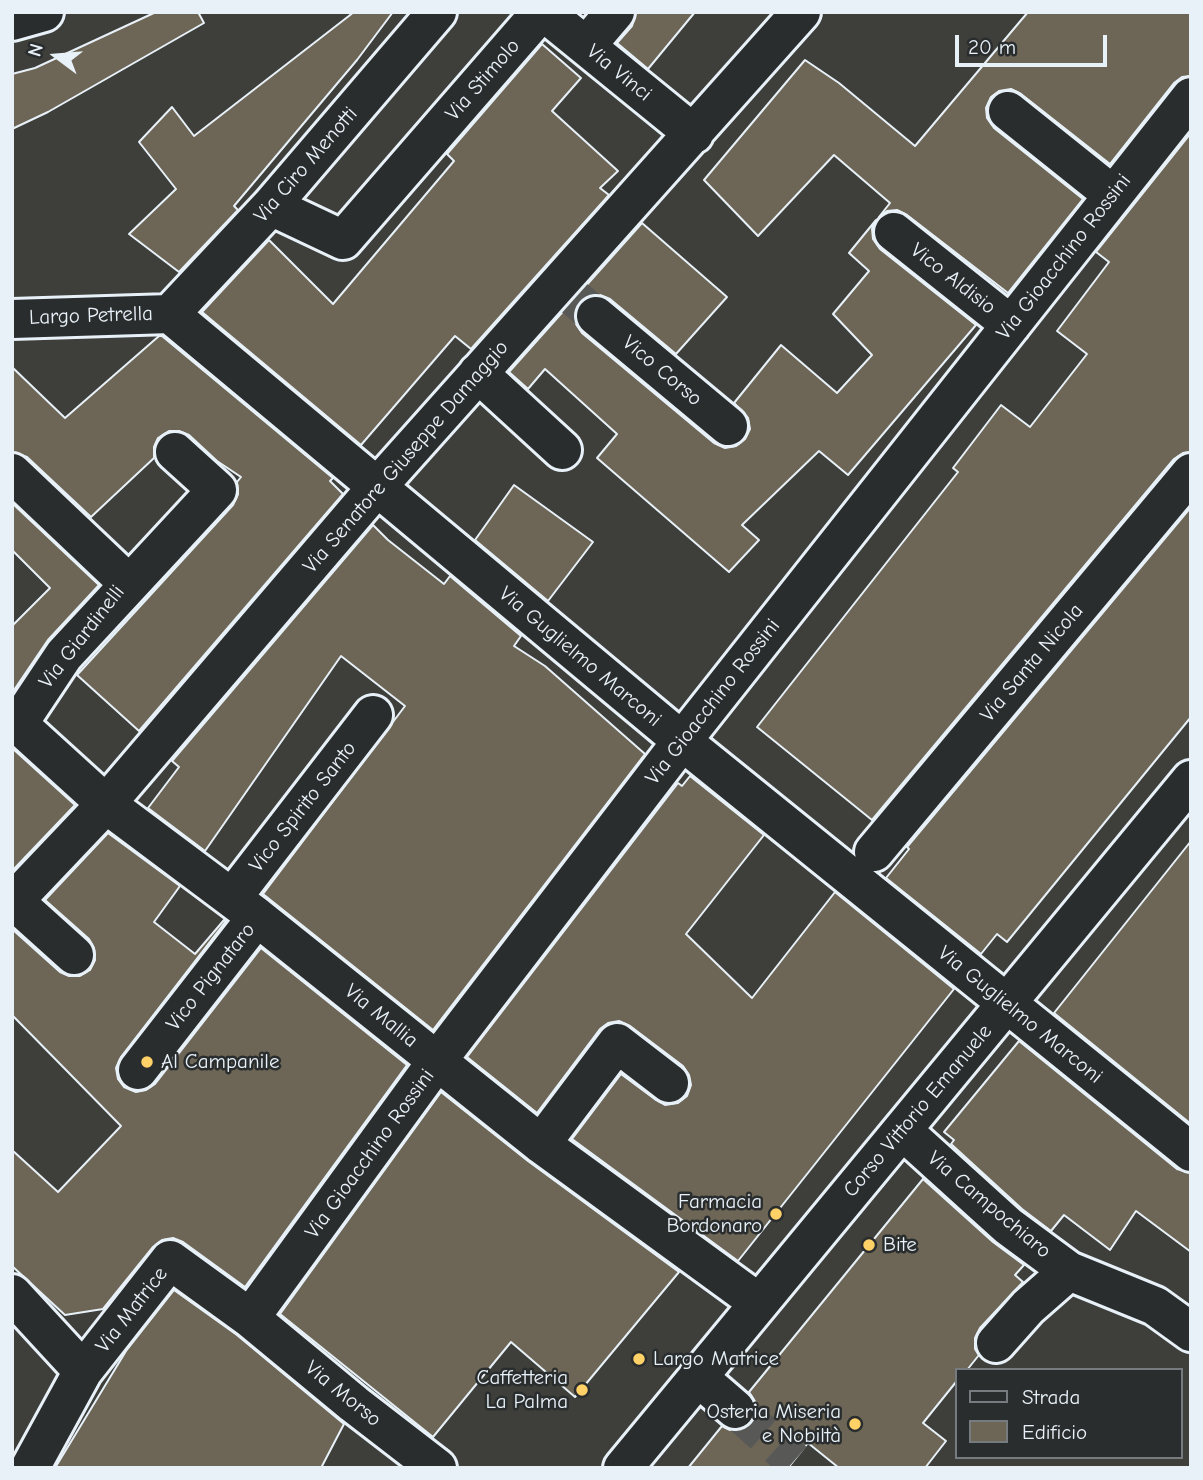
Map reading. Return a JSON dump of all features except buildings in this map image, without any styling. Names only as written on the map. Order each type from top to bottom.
[{"type":"street","points":[[12,21],[44,12]]},
{"type":"street","name":"Via Ciro Menotti","points":[[170,314],[271,206],[437,12]]},
{"type":"street","name":"Via Stimolo","points":[[271,206],[343,240],[543,12]]},
{"type":"street","name":"Via Vinci","points":[[543,12],[694,134]]},
{"type":"street","points":[[586,46],[615,12]]},
{"type":"street","name":"Via Senatore Giuseppe Damaggio","points":[[13,902],[106,804],[377,487],[478,373],[562,287],[801,12]]},
{"type":"street","name":"Via Gioacchino Rossini","points":[[250,1318],[438,1061],[682,741],[1191,97]]},
{"type":"street","points":[[1008,111],[1113,195]]},
{"type":"street","name":"Vico Aldisio","points":[[894,232],[1011,325]]},
{"type":"street","name":"Largo Petrella","points":[[12,318],[170,314]]},
{"type":"street","name":"Via Guglielmo Marconi","points":[[170,314],[682,741],[1191,1152]]},
{"type":"street","name":"Vico Corso","points":[[596,316],[728,426]]},
{"type":"street","points":[[478,373],[562,450]]},
{"type":"street","points":[[129,584],[217,490],[176,452]]},
{"type":"street","name":"Via Giardinelli","points":[[12,473],[129,584],[64,655],[18,724],[106,804]]},
{"type":"street","name":"Via Santa Nicola","points":[[874,852],[1191,474]]},
{"type":"street","name":"Vico Spirito Santo","points":[[245,907],[373,715]]},
{"type":"street","name":"Corso Vittorio Emanuele","points":[[623,1468],[1191,780]]},
{"type":"street","name":"Via Mallia","points":[[106,804],[245,907],[541,1144],[759,1303]]},
{"type":"street","points":[[13,902],[74,955]]},
{"type":"street","name":"Vico Pignataro","points":[[138,1070],[245,907]]},
{"type":"street","points":[[541,1144],[617,1043],[669,1083]]},
{"type":"street","name":"Via Campochiaro","points":[[902,1130],[1008,1226],[1069,1270],[1154,1306],[1191,1332]]},
{"type":"street","name":"Via Matrice","points":[[30,1468],[83,1371],[170,1260],[250,1318]]},
{"type":"street","points":[[996,1343],[1028,1307],[1069,1270]]},
{"type":"street","name":"Via Matrice","points":[[12,1294],[83,1371]]},
{"type":"street","name":"Via Morso","points":[[250,1318],[437,1468]]},
{"type":"street","points":[[698,1377],[735,1409]]},
{"type":"tunnel","points":[[566,291],[596,316]]},
{"type":"tunnel","points":[[735,1409],[794,1461]]},
{"type":"place","name":"Al Campanile","points":[[147,1062]]},
{"type":"place","name":"Farmacia Bordonaro","points":[[776,1214]]},
{"type":"place","name":"Bite","points":[[869,1245]]},
{"type":"place","name":"Largo Matrice","points":[[639,1359]]},
{"type":"place","name":"Caffetteria La Palma","points":[[582,1390]]},
{"type":"place","name":"Osteria Miseria e Nobiltà","points":[[855,1424]]}]
